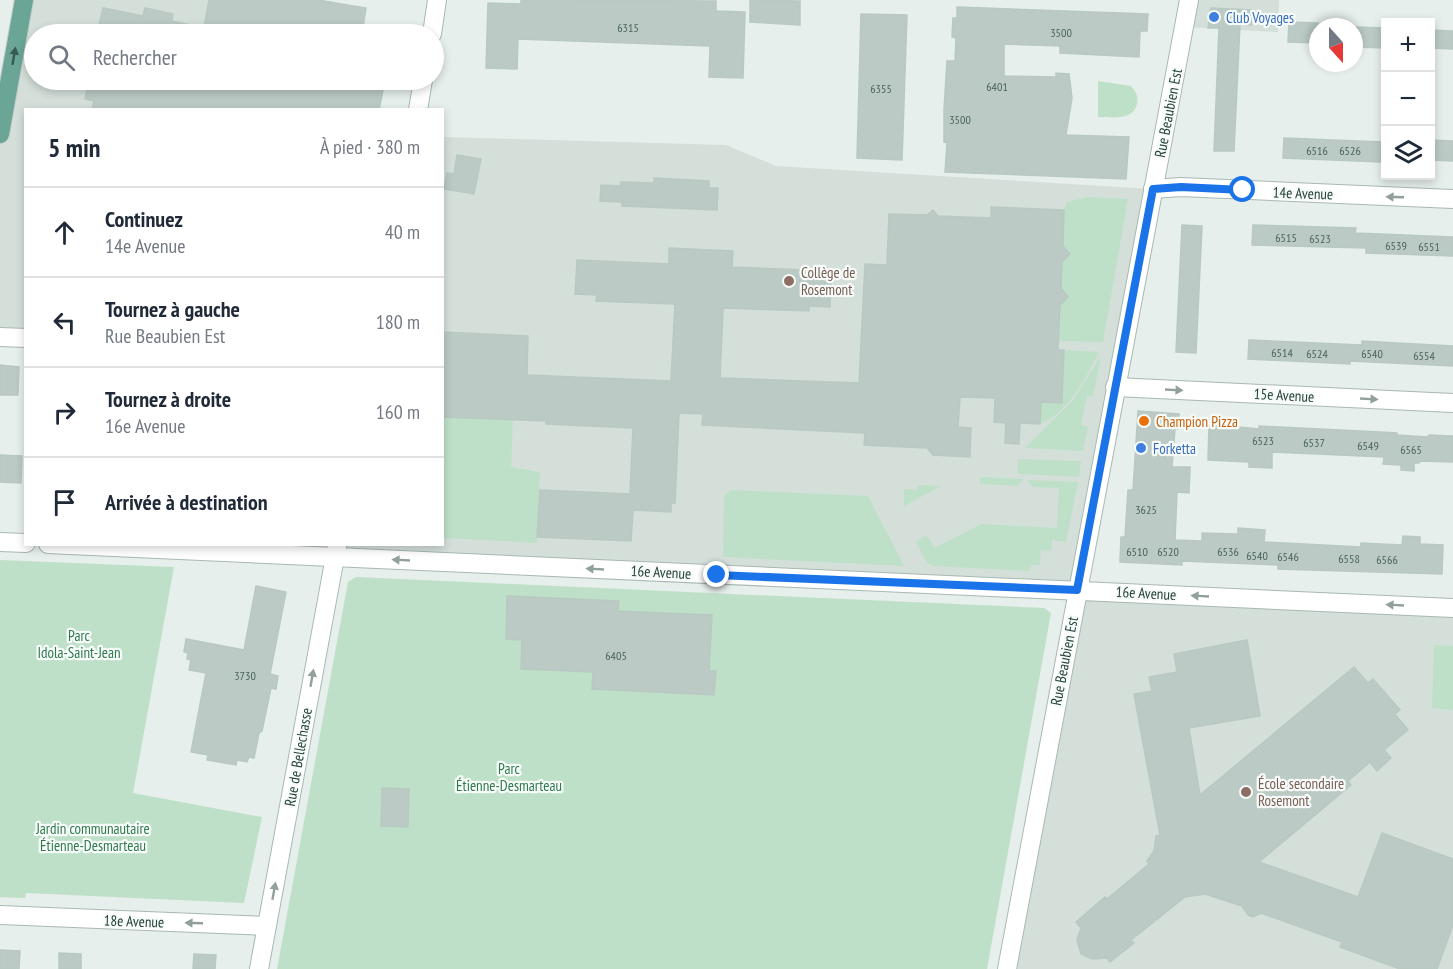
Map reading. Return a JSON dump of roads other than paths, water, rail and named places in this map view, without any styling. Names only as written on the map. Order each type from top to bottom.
[{"type":"main road","points":[[0,134],[24,0]]},
{"type":"street","points":[[433,24],[437,0]]},
{"type":"street","name":"Rue Beaubien Est","points":[[1007,969],[1189,0]]},
{"type":"street","points":[[418,108],[421,90]]},
{"type":"street","name":"14e Avenue","points":[[1153,189],[1181,187],[1453,199]]},
{"type":"street","points":[[0,337],[24,338]]},
{"type":"street","name":"15e Avenue","points":[[1115,387],[1453,403]]},
{"type":"street","points":[[0,542],[24,543]]},
{"type":"street","name":"16e Avenue","points":[[130,546],[336,551],[1453,608]]},
{"type":"street","name":"Rue de Bellechasse","points":[[259,969],[336,551]]},
{"type":"street","name":"18e Avenue","points":[[0,915],[267,926]]},
{"type":"place","name":"Club Voyages","points":[[1214,17]]},
{"type":"place","name":"Collège de Rosemont","points":[[789,281]]},
{"type":"place","name":"Champion Pizza","points":[[1144,421]]},
{"type":"place","name":"Forketta","points":[[1141,448]]},
{"type":"place","name":"École secondaire Rosemont","points":[[1246,792]]},
{"type":"park label","name":"Parc Idola-Saint-Jean","points":[[79,644]]},
{"type":"park label","name":"Parc Étienne-Desmarteau","points":[[509,776]]},
{"type":"park label","name":"Jardin communautaire Étienne-Desmarteau","points":[[93,836]]}]
